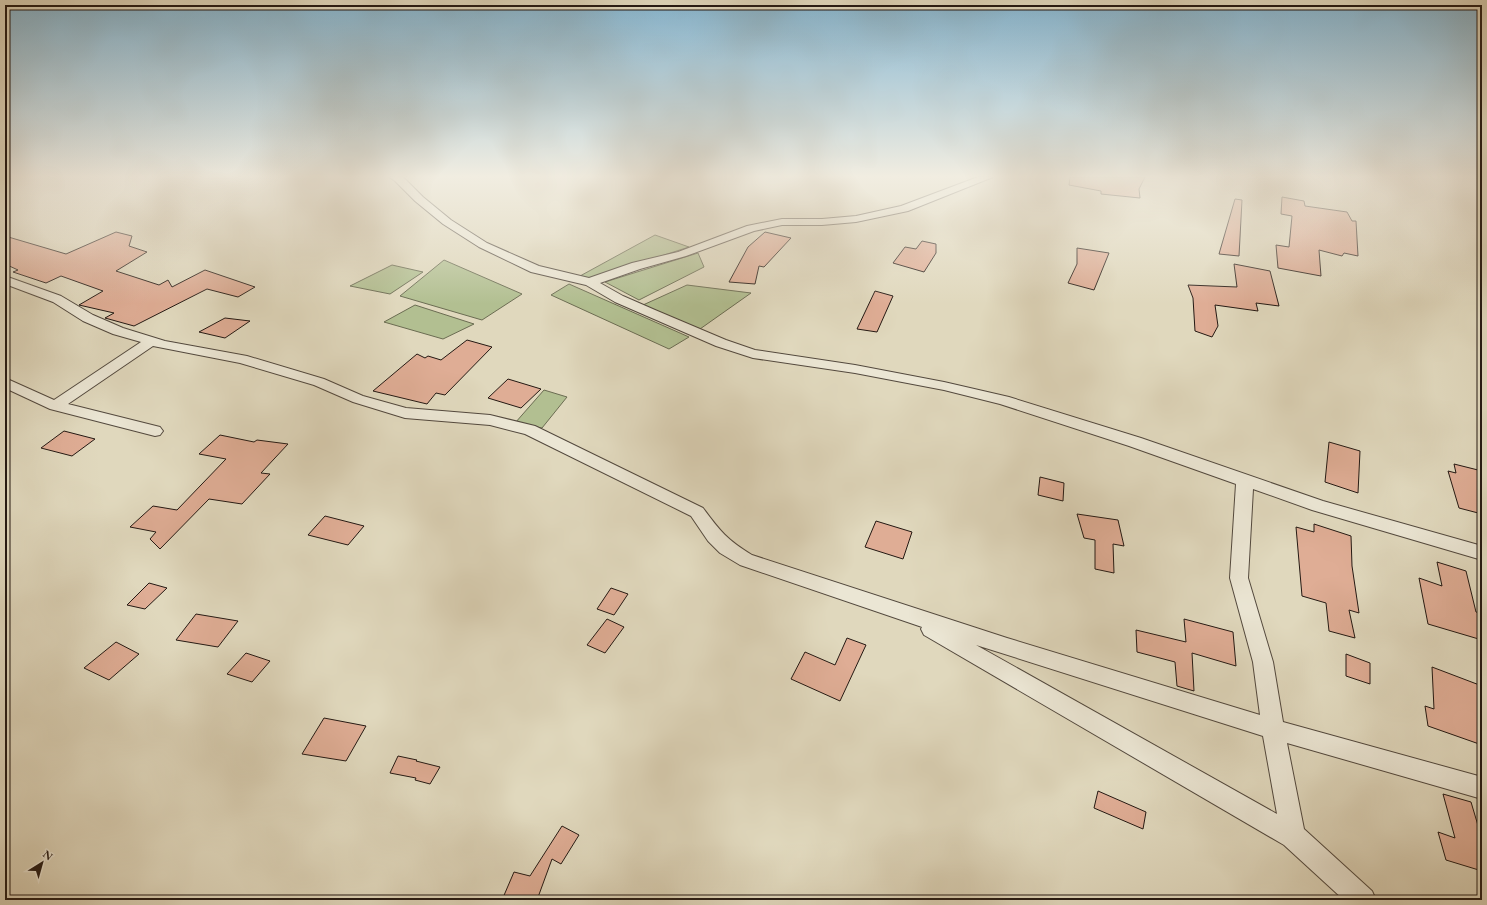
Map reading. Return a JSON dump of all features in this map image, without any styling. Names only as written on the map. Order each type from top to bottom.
[{"type":"street","points":[[444,219],[483,245],[535,269],[590,282],[619,299],[650,313],[722,343],[753,354],[855,369],[944,386],[1004,400],[1135,442],[1318,506],[1482,553]]},
{"type":"street","points":[[590,282],[636,266],[682,254],[751,228],[782,222],[822,222],[853,219]]},
{"type":"street","points":[[5,280],[57,299],[88,318],[118,331],[163,345],[242,359],[319,382],[358,399],[405,412],[490,420],[530,430],[697,512],[714,536],[726,548],[746,560],[906,614],[1273,729],[1413,767],[1482,788]]},
{"type":"street","points":[[55,406],[152,341]]},
{"type":"street","points":[[5,382],[55,406],[154,431]]},
{"type":"street","points":[[1245,481],[1239,578],[1263,662],[1273,729],[1293,836]]},
{"type":"street","points":[[906,614],[1293,836],[1363,900]]},
{"type":"green space","points":[[655,235],[689,247],[590,279],[580,276]]},
{"type":"green space","points":[[698,253],[704,267],[639,300],[605,282]]},
{"type":"green space","points":[[444,260],[522,294],[482,320],[400,296]]},
{"type":"green space","points":[[392,265],[423,272],[390,294],[350,286]]},
{"type":"green space","points":[[569,284],[689,337],[669,349],[551,295]]},
{"type":"green space","points":[[687,285],[751,293],[700,329],[643,305]]},
{"type":"green space","points":[[415,305],[474,324],[443,339],[384,322]]},
{"type":"green space","points":[[544,390],[567,397],[542,428],[515,423]]},
{"type":"building","points":[[1229,219],[1241,219],[1239,256],[1219,254]]},
{"type":"building","points":[[1292,219],[1351,219],[1352,221],[1356,221],[1358,256],[1344,253],[1342,256],[1319,250],[1321,276],[1278,268],[1276,245],[1289,247]]},
{"type":"building","points":[[116,232],[132,236],[129,246],[147,252],[116,271],[159,285],[168,280],[172,287],[205,270],[255,287],[238,297],[207,289],[134,326],[105,318],[114,313],[79,305],[103,291],[61,276],[46,283],[13,272],[18,270],[5,264],[5,236],[66,254]]},
{"type":"building","points":[[765,232],[791,238],[764,267],[759,266],[755,284],[729,282],[748,247]]},
{"type":"building","points":[[922,241],[936,244],[936,253],[924,272],[893,263],[905,247],[916,249]]},
{"type":"building","points":[[1077,248],[1109,253],[1094,290],[1068,283],[1077,264]]},
{"type":"building","points":[[1234,264],[1270,271],[1279,306],[1256,303],[1258,311],[1215,305],[1218,326],[1212,337],[1195,331],[1193,298],[1188,285],[1237,287]]},
{"type":"building","points":[[875,291],[893,296],[877,332],[857,329]]},
{"type":"building","points":[[225,318],[250,321],[225,338],[199,332]]},
{"type":"building","points":[[467,340],[492,347],[445,395],[436,393],[427,404],[373,391],[417,354],[425,358],[428,356],[441,360]]},
{"type":"building","points":[[508,379],[541,389],[521,408],[488,398]]},
{"type":"building","points":[[64,431],[95,439],[72,456],[41,448]]},
{"type":"building","points":[[220,435],[254,442],[257,440],[288,444],[261,473],[270,474],[242,504],[209,499],[160,549],[150,539],[156,532],[130,527],[153,506],[177,510],[226,459],[199,454]]},
{"type":"building","points":[[1329,442],[1360,451],[1358,493],[1325,482]]},
{"type":"building","points":[[1454,464],[1482,471],[1482,514],[1459,508],[1448,471],[1456,473]]},
{"type":"building","points":[[1040,477],[1064,483],[1063,501],[1038,495]]},
{"type":"building","points":[[1077,514],[1118,520],[1124,546],[1113,544],[1114,573],[1095,569],[1095,540],[1084,538]]},
{"type":"building","points":[[325,516],[364,526],[348,545],[308,535]]},
{"type":"building","points":[[876,521],[912,532],[903,559],[865,547]]},
{"type":"building","points":[[1314,524],[1351,536],[1352,566],[1359,613],[1349,610],[1355,638],[1329,631],[1326,603],[1302,596],[1296,527],[1314,532]]},
{"type":"building","points":[[1437,562],[1466,571],[1476,612],[1482,614],[1482,640],[1428,624],[1419,578],[1442,586]]},
{"type":"building","points":[[149,583],[167,588],[145,609],[127,605]]},
{"type":"building","points":[[611,588],[628,594],[614,615],[597,609]]},
{"type":"building","points":[[196,614],[238,621],[218,647],[176,640]]},
{"type":"building","points":[[607,619],[624,627],[605,653],[587,645]]},
{"type":"building","points":[[1184,619],[1233,632],[1236,666],[1192,653],[1194,691],[1177,686],[1175,662],[1137,652],[1136,630],[1186,642]]},
{"type":"building","points":[[847,638],[866,645],[840,701],[791,679],[805,652],[835,665]]},
{"type":"building","points":[[116,642],[139,654],[109,680],[84,668]]},
{"type":"building","points":[[246,653],[270,661],[252,682],[227,674]]},
{"type":"building","points":[[1346,654],[1370,663],[1370,684],[1346,676]]},
{"type":"building","points":[[1432,667],[1482,686],[1482,745],[1428,726],[1425,706],[1434,709]]},
{"type":"building","points":[[324,718],[366,726],[346,761],[302,754]]},
{"type":"building","points":[[398,756],[440,767],[430,784],[415,780],[416,778],[390,773]]},
{"type":"building","points":[[1098,791],[1146,812],[1143,829],[1094,808]]},
{"type":"building","points":[[1443,794],[1471,802],[1482,839],[1482,871],[1446,860],[1438,832],[1455,838]]},
{"type":"building","points":[[562,826],[579,835],[561,864],[552,859],[537,900],[502,900],[514,872],[530,876]]}]
